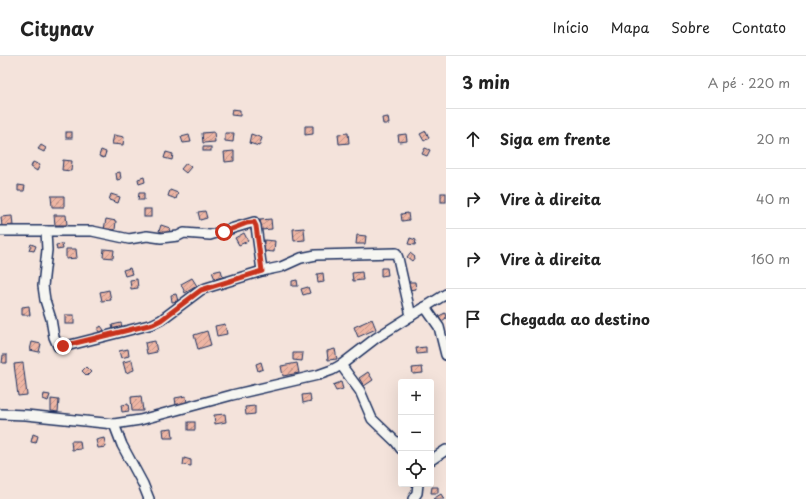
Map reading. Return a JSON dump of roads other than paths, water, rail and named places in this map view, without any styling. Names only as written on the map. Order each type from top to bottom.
[{"type":"street","points":[[0,231],[92,230],[129,238],[147,236],[161,238],[178,236],[184,233],[210,235],[254,222],[256,226],[262,271]]},
{"type":"street","points":[[46,231],[47,250],[43,286],[54,337],[58,346],[70,345],[153,324],[161,320],[201,290],[262,271],[282,267],[301,258],[316,254],[396,253],[411,316]]},
{"type":"street","points":[[0,414],[26,415],[114,424],[140,420],[232,395],[318,375],[341,365],[376,338],[446,294]]},
{"type":"street","points":[[425,307],[439,328],[446,355]]},
{"type":"street","points":[[341,365],[360,391],[372,419],[398,445]]},
{"type":"street","points":[[114,424],[122,445],[140,478],[149,499]]},
{"type":"street","points":[[434,458],[446,450]]},
{"type":"street","points":[[413,499],[417,493],[418,487]]}]
